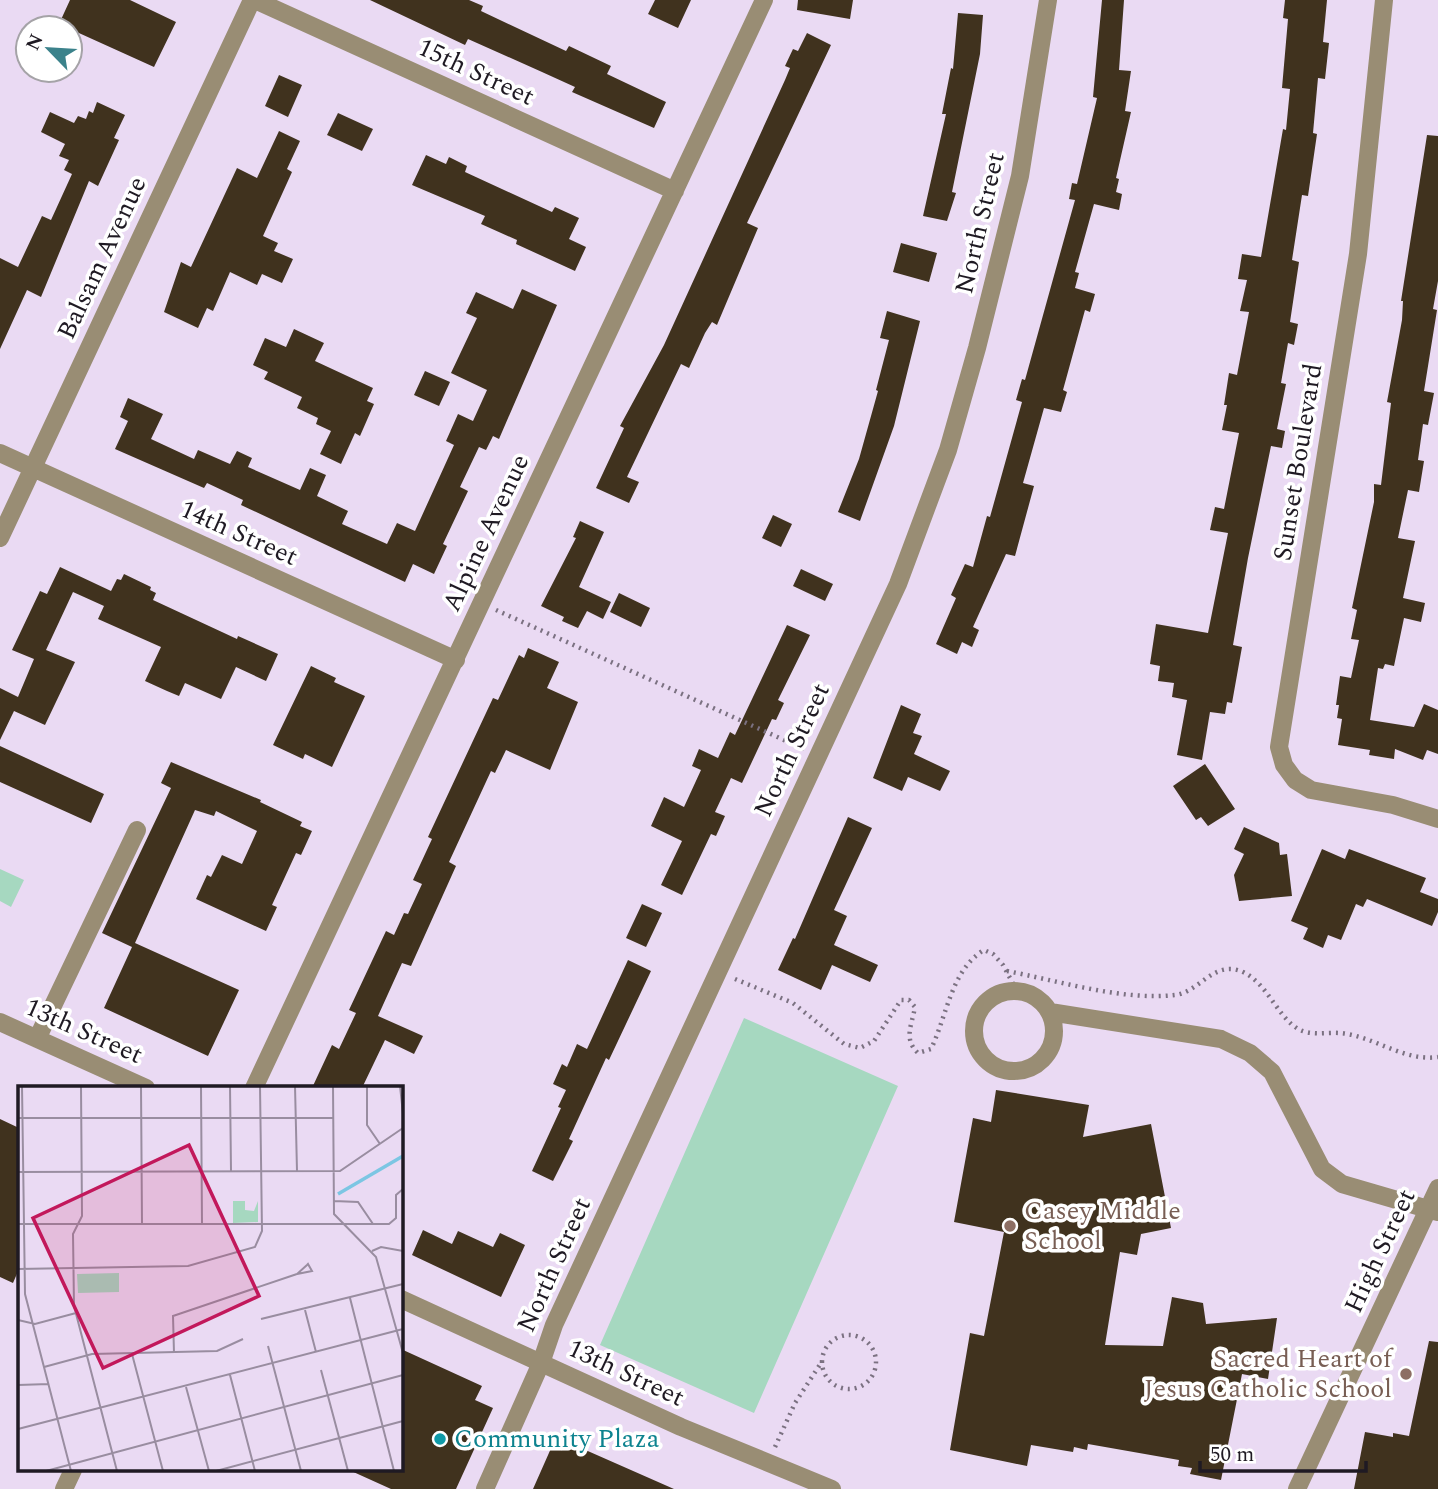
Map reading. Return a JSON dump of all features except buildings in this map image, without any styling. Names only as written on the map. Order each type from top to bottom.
[{"type":"street","name":"15th Street","points":[[254,0],[675,191]]},
{"type":"street","name":"Balsam Avenue","points":[[0,538],[254,0]]},
{"type":"street","name":"Alpine Avenue","points":[[255,1086],[764,0]]},
{"type":"street","name":"North Street","points":[[485,1489],[541,1363],[554,1325],[898,584],[948,450],[977,348],[1020,176],[1048,0]]},
{"type":"street","name":"Sunset Boulevard","points":[[1384,0],[1357,254],[1279,747],[1284,765],[1295,780],[1311,790],[1393,805],[1438,819]]},
{"type":"street","name":"14th Street","points":[[0,453],[456,660]]},
{"type":"street","points":[[37,1039],[137,830]]},
{"type":"street","points":[[1050,1012],[1054,1037],[1044,1059],[1022,1071],[997,1068],[978,1049],[975,1021],[990,999],[1017,990],[1030,994],[1050,1012],[1221,1039],[1250,1053],[1272,1072],[1322,1169],[1342,1184],[1433,1212]]},
{"type":"street","name":"13th Street","points":[[0,1022],[142,1086]]},
{"type":"street","name":"High Street","points":[[1297,1489],[1433,1212],[1438,1188]]},
{"type":"street","name":"13th Street","points":[[402,1299],[769,1465],[832,1489]]},
{"type":"street","points":[[64,1489],[72,1472]]},
{"type":"path","points":[[482,603],[819,756]]},
{"type":"path","points":[[717,972],[793,1003],[844,1044],[860,1048],[874,1041],[901,1000],[909,1000],[915,1007],[908,1038],[910,1046],[918,1053],[931,1049],[959,976],[971,958],[984,950],[993,954],[1007,971],[1017,990]]},
{"type":"path","points":[[1007,971],[1148,998],[1180,995],[1214,972],[1229,969],[1242,972],[1261,985],[1297,1028],[1306,1032],[1369,1038],[1409,1055],[1438,1057]]},
{"type":"path","points":[[769,1465],[795,1403],[834,1339],[850,1335],[866,1341],[872,1348],[876,1364],[873,1373],[862,1385],[844,1388],[828,1379],[822,1362]]},
{"type":"green space","points":[[0,869],[24,880],[11,907],[0,901]]},
{"type":"green space","points":[[744,1018],[898,1086],[754,1413],[600,1345]]},
{"type":"place","name":"Casey Middle School","points":[[1010,1226]]},
{"type":"place","name":"Sacred Heart of Jesus Catholic School","points":[[1406,1374]]},
{"type":"place","name":"Community Plaza","points":[[440,1439]]}]
